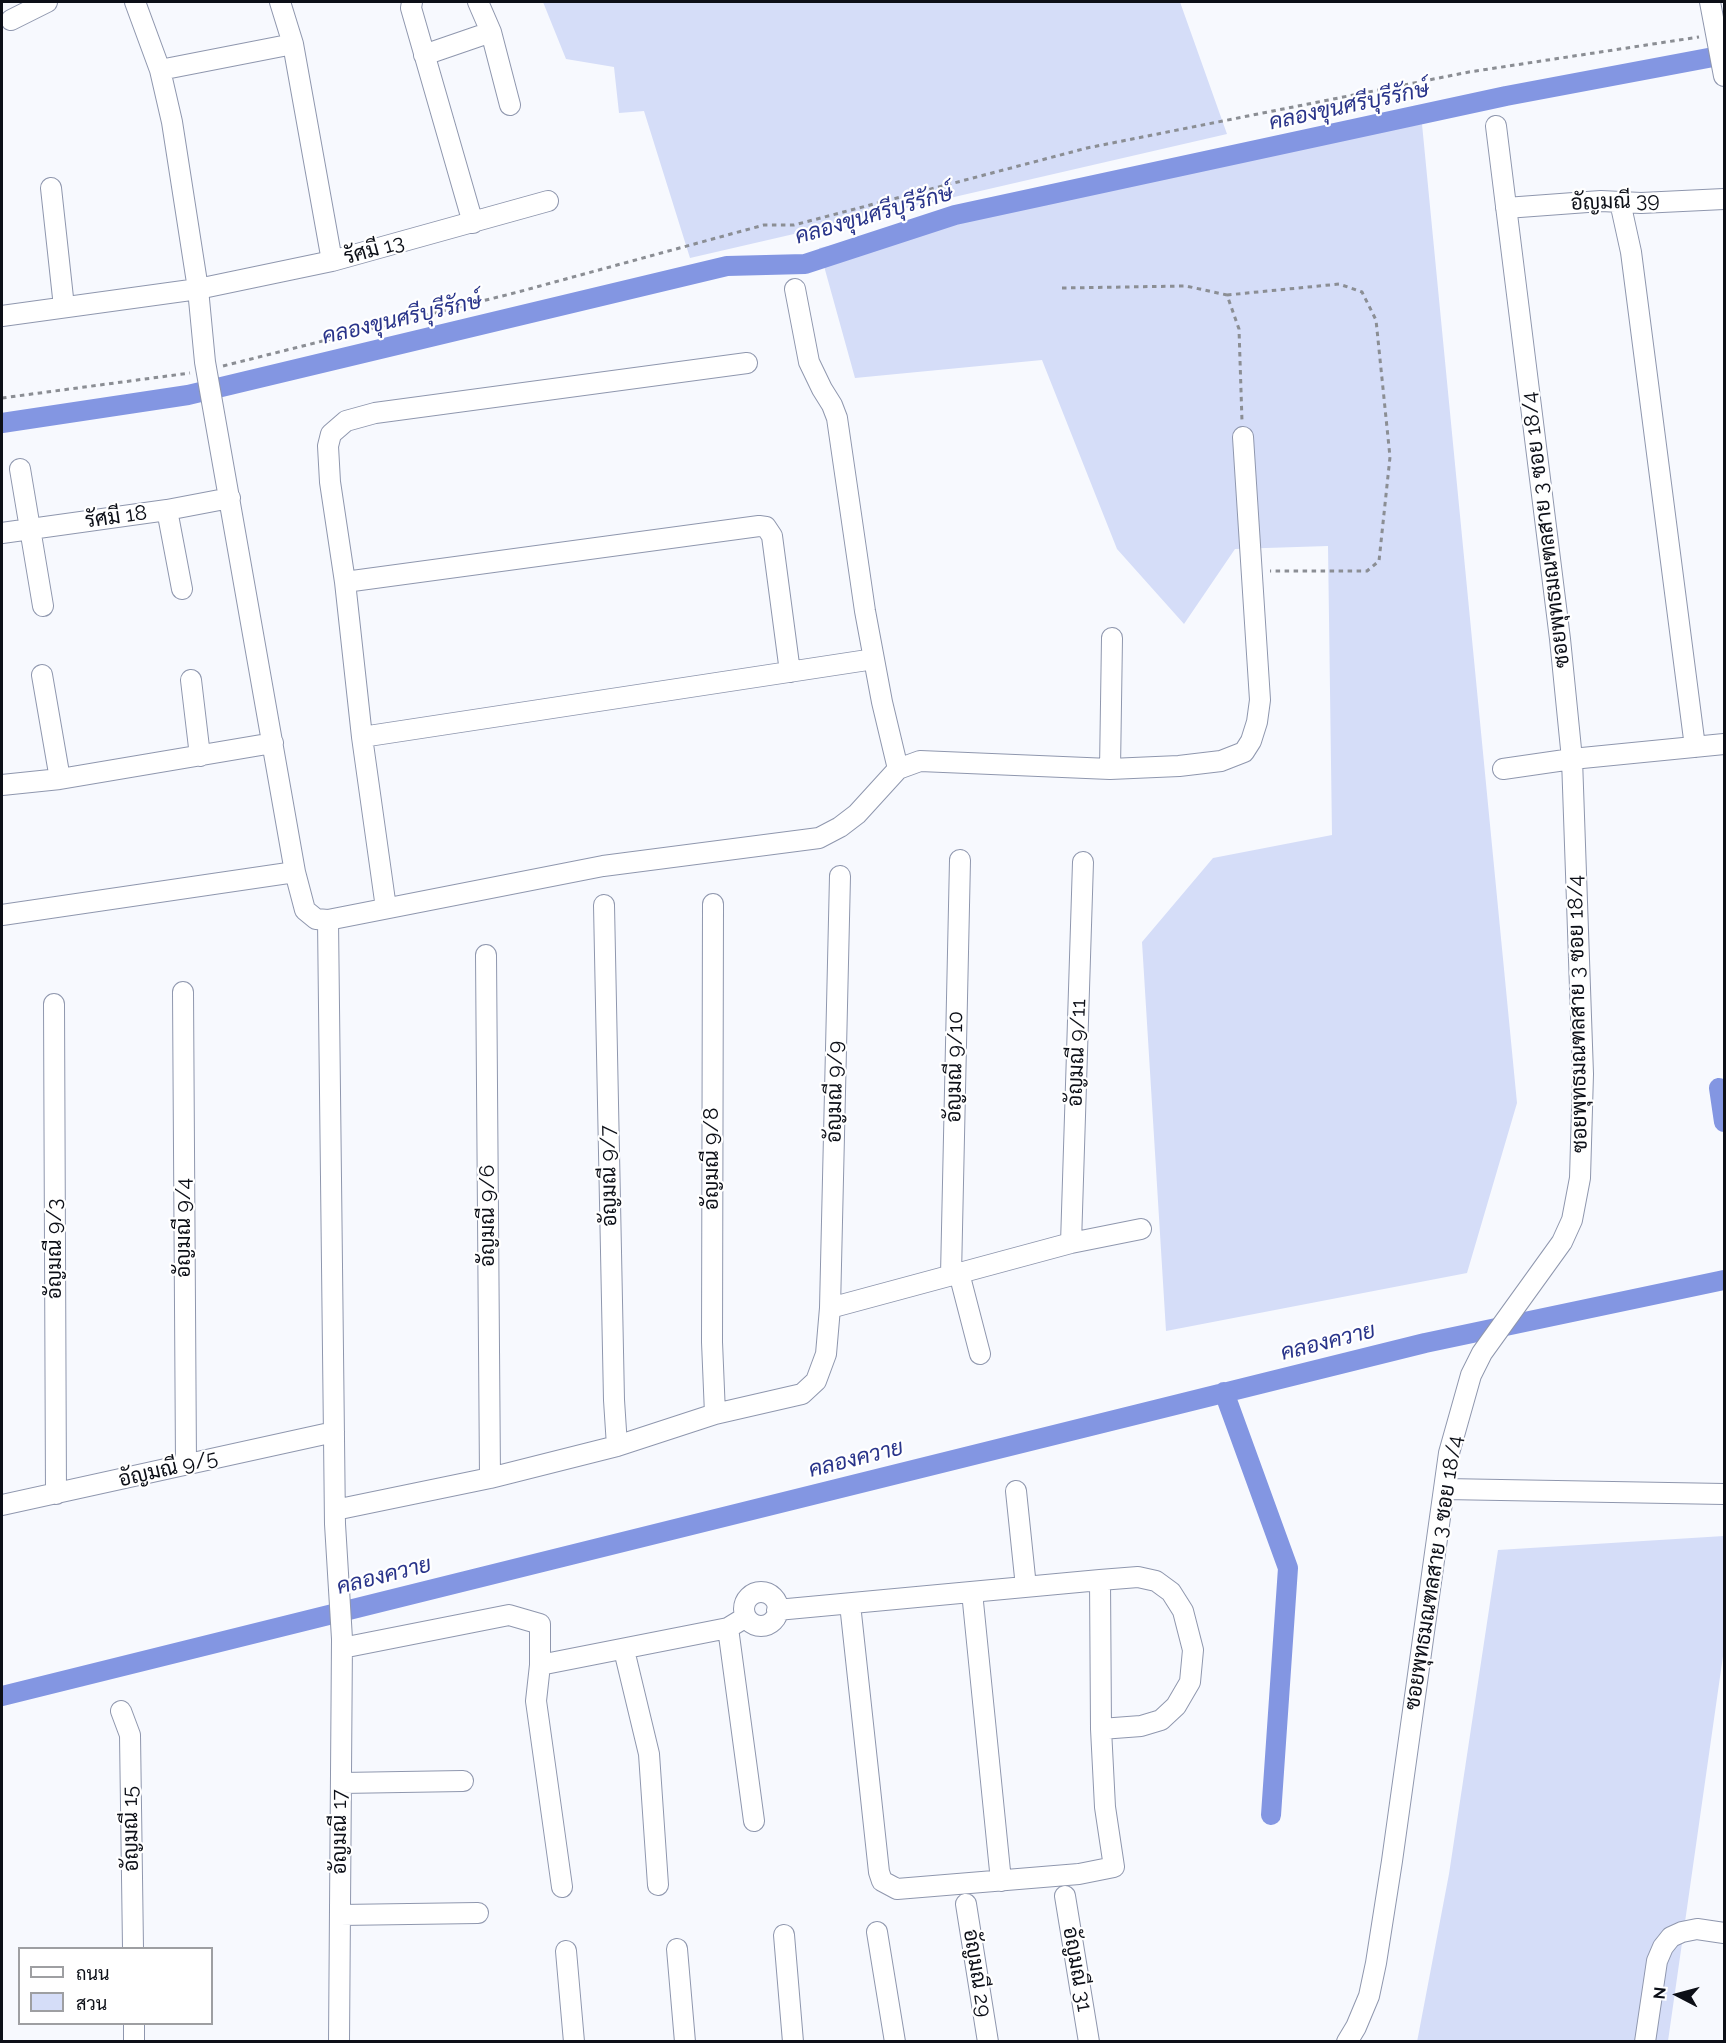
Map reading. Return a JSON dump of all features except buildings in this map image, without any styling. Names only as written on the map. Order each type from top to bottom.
[{"type":"street","points":[[11,20],[47,2]]},
{"type":"street","points":[[135,2],[160,70],[172,122],[198,289],[206,367],[295,872],[305,910],[316,918],[328,920],[603,866],[819,838],[840,827],[857,814],[898,769],[920,761],[1110,769],[1179,766],[1221,761],[1244,752],[1251,741],[1257,722],[1260,700],[1243,437]]},
{"type":"street","points":[[280,2],[293,44],[332,261]]},
{"type":"street","points":[[412,2],[411,8],[472,223]]},
{"type":"street","points":[[478,2],[491,32],[510,105]]},
{"type":"street","points":[[1710,2],[1725,76]]},
{"type":"street","points":[[424,55],[491,32]]},
{"type":"street","points":[[160,70],[293,44]]},
{"type":"street","name":"ซอยพุทธมณฑลสาย 3 ซอย 18/4","points":[[1347,2042],[1369,1996],[1376,1963],[1449,1453],[1471,1375],[1482,1353],[1562,1242],[1572,1220],[1580,1178],[1583,1074],[1572,759],[1560,639],[1496,126]]},
{"type":"street","points":[[51,188],[64,308]]},
{"type":"street","name":"อัญมณี 39","points":[[1506,208],[1601,201],[1725,199]]},
{"type":"street","name":"รัศมี 13","points":[[2,316],[198,289],[332,261],[548,201]]},
{"type":"street","points":[[1620,202],[1631,252],[1695,747]]},
{"type":"street","points":[[795,289],[809,362],[837,418],[865,611],[898,769]]},
{"type":"street","points":[[386,908],[362,736],[345,582],[330,482],[327,446],[331,434],[346,421],[375,413],[747,363]]},
{"type":"street","points":[[20,469],[43,606]]},
{"type":"street","name":"รัศมี 18","points":[[2,533],[167,510],[230,498]]},
{"type":"street","points":[[167,510],[182,589]]},
{"type":"street","points":[[345,582],[766,526],[772,536],[790,672]]},
{"type":"street","points":[[1110,769],[1112,638]]},
{"type":"street","points":[[362,736],[874,659]]},
{"type":"street","points":[[42,675],[60,779]]},
{"type":"street","points":[[191,680],[200,756]]},
{"type":"street","points":[[2,785],[60,779],[273,743]]},
{"type":"street","points":[[1503,769],[1572,759],[1725,744]]},
{"type":"street","name":"อัญมณี 9/10","points":[[960,860],[955,1274],[980,1354]]},
{"type":"street","name":"อัญมณี 9/11","points":[[1071,1243],[1083,862]]},
{"type":"street","points":[[2,915],[295,872]]},
{"type":"street","name":"อัญมณี 9/9","points":[[335,1517],[617,1446],[715,1413],[802,1394],[816,1381],[826,1354],[831,1308],[840,876]]},
{"type":"street","name":"อัญมณี 9/8","points":[[713,904],[712,1342],[715,1413]]},
{"type":"street","name":"อัญมณี 9/7","points":[[604,905],[614,1400],[617,1446]]},
{"type":"street","name":"อัญมณี 17","points":[[328,920],[335,1517],[342,1648],[339,2042]]},
{"type":"street","name":"อัญมณี 9/6","points":[[486,955],[490,1478]]},
{"type":"street","name":"อัญมณี 9/4","points":[[183,992],[186,1464]]},
{"type":"street","name":"อัญมณี 9/3","points":[[54,1004],[56,1494]]},
{"type":"street","points":[[831,1308],[1071,1243],[1141,1229]]},
{"type":"street","name":"อัญมณี 9/5","points":[[2,1505],[334,1432]]},
{"type":"street","points":[[1445,1489],[1725,1494]]},
{"type":"street","points":[[1016,1491],[1026,1587]]},
{"type":"street","points":[[540,1665],[728,1628],[746,1617],[744,1611],[747,1600],[756,1593],[766,1593],[771,1596],[777,1610],[1138,1577],[1156,1581],[1171,1592],[1183,1611],[1193,1650],[1190,1682],[1176,1706],[1161,1720],[1141,1726],[1101,1729]]},
{"type":"street","points":[[850,1604],[879,1872],[882,1881],[897,1889],[1078,1874],[1114,1867],[1105,1807],[1101,1729],[1100,1580]]},
{"type":"street","points":[[972,1592],[1001,1881]]},
{"type":"street","points":[[342,1648],[509,1615],[540,1623],[540,1665],[536,1701],[562,1887]]},
{"type":"street","points":[[728,1628],[754,1821]]},
{"type":"street","points":[[624,1650],[649,1754],[658,1885]]},
{"type":"street","name":"อัญมณี 15","points":[[121,1711],[130,1735],[133,1947]]},
{"type":"street","points":[[341,1783],[463,1782]]},
{"type":"street","name":"อัญมณี 31","points":[[1065,1896],[1089,2042]]},
{"type":"street","name":"อัญมณี 29","points":[[966,1904],[988,2042]]},
{"type":"street","points":[[340,1915],[477,1913]]},
{"type":"street","points":[[1645,2042],[1657,1961],[1663,1947],[1671,1937],[1682,1932],[1697,1929],[1725,1933]]},
{"type":"street","points":[[877,1932],[895,2042]]},
{"type":"street","points":[[784,1935],[793,2042]]},
{"type":"street","points":[[677,1949],[685,2042]]},
{"type":"street","points":[[566,1951],[574,2042]]},
{"type":"street","points":[[134,2025],[134,2042]]},
{"type":"path","points":[[2,398],[206,367],[518,292],[764,225],[794,225],[1087,148],[1469,72],[1705,36]]},
{"type":"path","points":[[1062,288],[1186,286],[1227,295],[1339,284],[1362,292],[1376,320],[1390,457],[1379,561],[1367,571],[1250,571]]},
{"type":"path","points":[[1227,295],[1239,329],[1243,437]]},
{"type":"green space","points":[[543,2],[1180,2],[1227,134],[690,258],[644,111],[619,113],[614,67],[566,59]]},
{"type":"green space","points":[[1422,124],[1517,1103],[1467,1273],[1166,1331],[1142,942],[1213,858],[1332,835],[1328,546],[1235,549],[1184,624],[1117,549],[1042,360],[855,378],[819,248],[1178,172]]},
{"type":"green space","points":[[1724,1536],[1724,1649],[1668,2041],[1417,2042],[1449,1874],[1498,1550]]},
{"type":"waterway","name":"คลองขุนศรีบุรีรักษ์","points":[[2,423],[188,395],[727,266],[805,264],[955,215],[1506,96],[1724,55]]},
{"type":"waterway","name":"คลองควาย","points":[[1719,1088],[1724,1122]]},
{"type":"waterway","name":"คลองควาย","points":[[2,1696],[1425,1343],[1724,1280]]},
{"type":"waterway","points":[[1224,1392],[1288,1568],[1271,1815]]}]
